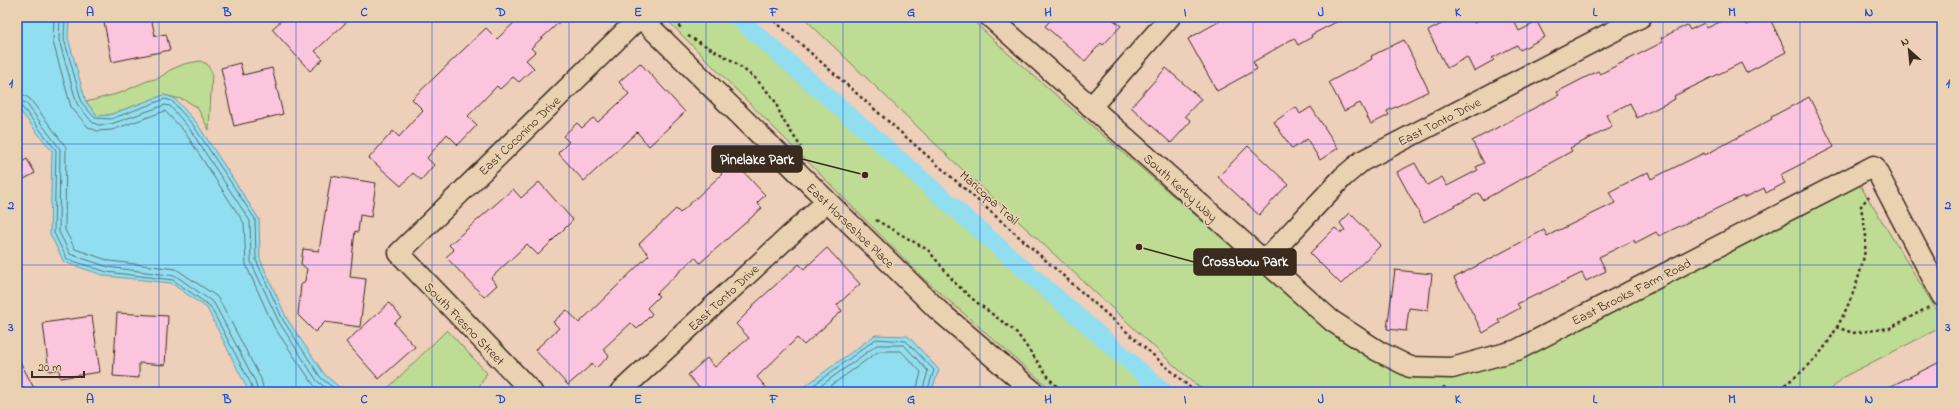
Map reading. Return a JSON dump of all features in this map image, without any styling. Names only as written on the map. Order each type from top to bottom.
[{"type":"street","name":"East Horseshoe Place","points":[[640,17],[826,202],[938,310],[1034,392]]},
{"type":"street","name":"East Coconino Drive","points":[[398,253],[640,17]]},
{"type":"street","name":"South Kerby Way","points":[[990,17],[1332,321],[1378,351]]},
{"type":"street","points":[[1090,107],[1170,17]]},
{"type":"street","name":"East Tonto Drive","points":[[1264,261],[1343,177],[1362,162],[1641,17]]},
{"type":"street","points":[[1878,173],[1939,300]]},
{"type":"street","name":"East Brooks Farm Road","points":[[1378,351],[1410,367],[1452,368],[1517,350],[1878,173]]},
{"type":"street","name":"East Tonto Drive","points":[[620,392],[826,202]]},
{"type":"street","name":"South Fresno Street","points":[[398,253],[532,392]]},
{"type":"path","points":[[670,17],[689,37],[733,61],[756,79],[774,99],[783,120],[805,152]]},
{"type":"path","name":"Maricopa Trail","points":[[770,17],[1195,392]]},
{"type":"path","points":[[1775,392],[1811,363],[1836,327],[1856,286],[1863,261],[1866,236],[1861,206],[1878,173]]},
{"type":"path","points":[[871,218],[928,250],[956,284],[975,301],[1016,332],[1053,383],[1064,392]]},
{"type":"path","points":[[1836,327],[1853,333],[1890,328],[1939,300]]},
{"type":"green space","points":[[664,17],[732,17],[1156,392],[1054,392],[924,279]]},
{"type":"green space","points":[[803,17],[969,17],[1012,57],[1307,311],[1406,375],[1505,360],[1858,182],[1942,319],[1942,327],[1845,376],[1828,392],[1205,392],[1177,368],[949,157]]},
{"type":"green space","points":[[200,61],[207,64],[212,73],[209,130],[197,107],[185,100],[164,95],[109,115],[98,116],[86,102],[120,93],[147,81],[159,78],[170,70],[184,64]]},
{"type":"green space","points":[[447,330],[487,373],[479,387],[480,392],[384,392]]},
{"type":"water","points":[[17,17],[69,17],[68,38],[86,102],[98,116],[109,115],[164,95],[174,98],[196,122],[259,219],[260,259],[287,319],[325,375],[345,392],[249,392],[207,308],[171,283],[106,276],[64,262],[50,234],[52,151],[17,107]]},
{"type":"water","points":[[875,335],[908,336],[939,370],[931,392],[797,392]]},
{"type":"building","points":[[103,17],[151,17],[155,36],[166,34],[170,50],[112,62]]},
{"type":"building","points":[[285,17],[352,17],[315,51],[323,59],[310,71],[272,29]]},
{"type":"building","points":[[520,17],[565,17],[531,48],[535,52],[526,60],[534,68],[519,82],[513,77],[500,89],[497,86],[468,116],[477,125],[458,145],[447,134],[427,158],[434,165],[421,180],[413,173],[401,186],[369,158],[393,131],[399,137],[423,110],[412,99],[486,28],[497,39]]},
{"type":"building","points":[[1054,17],[1110,17],[1121,26],[1103,45],[1101,43],[1085,61],[1045,26]]},
{"type":"building","points":[[1227,17],[1346,17],[1311,35],[1312,37],[1298,45],[1294,38],[1253,62],[1257,69],[1217,91],[1188,39]]},
{"type":"building","points":[[1455,17],[1470,17],[1474,23],[1485,17],[1512,17],[1519,31],[1537,22],[1545,37],[1520,50],[1517,45],[1492,58],[1494,60],[1474,71],[1467,57],[1447,68],[1428,31]]},
{"type":"building","points":[[1730,17],[1743,17],[1746,25],[1762,17],[1769,17],[1786,52],[1746,73],[1741,63],[1674,96],[1675,99],[1637,118],[1630,103],[1606,115],[1612,127],[1570,148],[1572,151],[1483,200],[1479,193],[1424,222],[1397,172],[1415,163],[1427,185],[1442,177],[1447,186],[1478,170],[1476,167],[1484,163],[1472,141],[1559,95],[1557,92],[1598,71],[1600,74],[1663,42],[1661,38],[1687,25],[1690,30],[1704,23],[1707,28]]},
{"type":"building","points":[[1404,40],[1429,91],[1387,111],[1389,115],[1371,124],[1360,103],[1344,111],[1329,82],[1372,59],[1371,56]]},
{"type":"building","points":[[240,63],[243,75],[272,68],[283,114],[234,126],[221,68]]},
{"type":"building","points":[[640,63],[685,112],[649,146],[637,132],[584,181],[558,153],[569,142],[563,136],[577,123],[582,128],[593,118],[598,122],[629,94],[619,82]]},
{"type":"building","points":[[1166,68],[1201,99],[1185,116],[1191,121],[1171,143],[1131,107]]},
{"type":"building","points":[[1809,97],[1834,147],[1780,175],[1785,183],[1766,193],[1764,188],[1744,198],[1743,196],[1659,236],[1656,232],[1635,243],[1634,240],[1599,257],[1606,271],[1586,281],[1582,273],[1517,304],[1520,308],[1498,320],[1500,323],[1483,333],[1454,278],[1544,230],[1547,236],[1615,203],[1609,192],[1648,172],[1651,179],[1704,153],[1705,155]]},
{"type":"building","points":[[1296,107],[1300,114],[1311,107],[1338,148],[1320,160],[1307,139],[1292,149],[1274,122]]},
{"type":"building","points":[[1248,146],[1288,184],[1259,215],[1218,177]]},
{"type":"building","points":[[728,155],[765,195],[757,203],[762,208],[700,263],[695,257],[656,294],[659,296],[647,308],[652,314],[637,329],[631,323],[603,349],[609,356],[596,368],[592,364],[568,385],[535,350],[559,328],[553,322],[567,310],[579,323],[649,255],[639,244],[676,209],[680,213],[722,174],[715,167]]},
{"type":"building","points":[[27,159],[35,173],[17,183],[17,165]]},
{"type":"building","points":[[331,176],[376,183],[371,217],[360,215],[358,232],[355,231],[350,277],[366,279],[360,327],[325,322],[315,332],[298,315],[301,285],[305,281],[307,269],[301,264],[303,249],[319,251]]},
{"type":"building","points":[[539,182],[573,220],[538,255],[527,244],[491,278],[497,285],[484,297],[446,257],[454,250],[449,245],[513,189],[521,198]]},
{"type":"building","points":[[1350,213],[1381,245],[1341,284],[1310,253],[1335,228],[1341,233],[1345,230],[1340,223]]},
{"type":"building","points":[[827,248],[860,284],[837,305],[842,311],[804,345],[797,338],[757,377],[770,392],[703,392],[688,375],[707,358],[715,367],[749,338],[736,324],[752,308],[751,307],[799,264],[804,269]]},
{"type":"building","points":[[1395,270],[1432,274],[1428,310],[1409,308],[1406,331],[1387,329]]},
{"type":"building","points":[[389,303],[401,317],[394,323],[415,347],[379,379],[346,342]]},
{"type":"building","points":[[117,313],[168,316],[165,365],[139,363],[139,378],[113,376]]},
{"type":"building","points":[[92,316],[100,372],[60,378],[59,369],[49,371],[43,323]]},
{"type":"building","points":[[17,356],[36,392],[17,392]]},
{"type":"building","points":[[1942,361],[1942,392],[1879,392]]},
{"type":"waterway","points":[[737,17],[1164,392]]},
{"type":"place","name":"Pinelake Park","points":[[865,175]]},
{"type":"place","name":"Crossbow Park","points":[[1139,247]]}]
